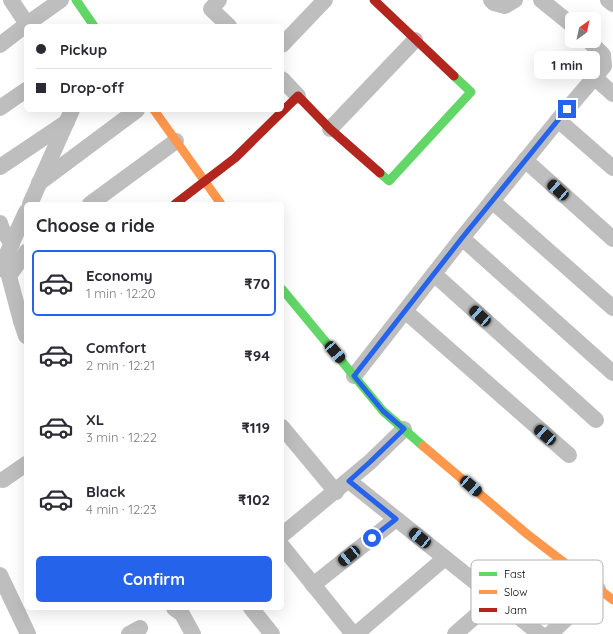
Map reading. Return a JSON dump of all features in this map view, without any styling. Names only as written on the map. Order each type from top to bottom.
[{"type":"street","points":[[11,0],[28,24],[61,0]]},
{"type":"street","points":[[76,0],[93,24]]},
{"type":"street","points":[[219,0],[211,9],[227,24]]},
{"type":"street","points":[[284,43],[325,0]]},
{"type":"street","points":[[284,81],[330,129],[389,181],[471,92],[374,0]]},
{"type":"street","points":[[491,0],[494,3],[505,6],[515,0]]},
{"type":"street","points":[[541,0],[565,19]]},
{"type":"street","points":[[608,0],[613,4]]},
{"type":"street","points":[[0,45],[24,27]]},
{"type":"street","points":[[330,129],[415,40]]},
{"type":"street","points":[[354,376],[462,238],[604,66],[603,55],[596,48]]},
{"type":"street","points":[[594,77],[613,94]]},
{"type":"street","points":[[0,108],[24,91]]},
{"type":"street","points":[[284,110],[298,96]]},
{"type":"street","points":[[39,183],[134,112]]},
{"type":"street","points":[[155,112],[220,202]]},
{"type":"street","points":[[178,202],[236,158],[282,112]]},
{"type":"street","points":[[31,202],[70,116]]},
{"type":"street","points":[[0,167],[70,116]]},
{"type":"street","points":[[558,120],[613,168]]},
{"type":"street","points":[[93,202],[176,141]]},
{"type":"street","points":[[525,160],[613,239]]},
{"type":"street","points":[[492,201],[613,308]]},
{"type":"street","points":[[0,269],[24,217]]},
{"type":"street","points":[[0,223],[2,229],[12,244]]},
{"type":"street","points":[[462,238],[613,373]]},
{"type":"street","points":[[24,255],[9,276],[24,325]]},
{"type":"street","points":[[434,274],[596,420]]},
{"type":"street","points":[[284,294],[383,411],[527,534],[561,560]]},
{"type":"street","points":[[405,311],[569,455]]},
{"type":"street","points":[[284,429],[336,492]]},
{"type":"street","points":[[284,533],[349,481],[404,429]]},
{"type":"street","points":[[1,477],[24,465]]},
{"type":"street","points":[[349,481],[471,578]]},
{"type":"street","points":[[313,585],[396,519]]},
{"type":"street","points":[[284,549],[353,634]]},
{"type":"street","points":[[356,634],[445,558]]},
{"type":"street","points":[[0,575],[28,634]]},
{"type":"street","points":[[603,593],[613,600]]},
{"type":"street","points":[[177,610],[182,614],[193,634]]},
{"type":"street","points":[[253,610],[272,634]]},
{"type":"street","points":[[456,634],[471,620]]},
{"type":"street","points":[[528,624],[540,634]]},
{"type":"street","points":[[550,634],[561,624]]},
{"type":"traffic: fast","points":[[76,0],[93,24]]},
{"type":"traffic: fast","points":[[380,173],[389,181],[471,92],[454,76]]},
{"type":"traffic: fast","points":[[284,291],[383,411],[423,446]]},
{"type":"traffic: slow","points":[[155,112],[220,202]]},
{"type":"traffic: slow","points":[[423,446],[527,534],[561,560]]},
{"type":"traffic: slow","points":[[603,592],[613,600]]},
{"type":"traffic: jam","points":[[374,0],[454,76]]},
{"type":"traffic: jam","points":[[284,110],[298,96],[330,129],[380,173]]},
{"type":"traffic: jam","points":[[178,202],[235,158],[282,112]]},
{"type":"route","points":[[372,538],[396,519],[349,481],[404,429],[383,411],[354,376],[462,238],[567,109]]}]
